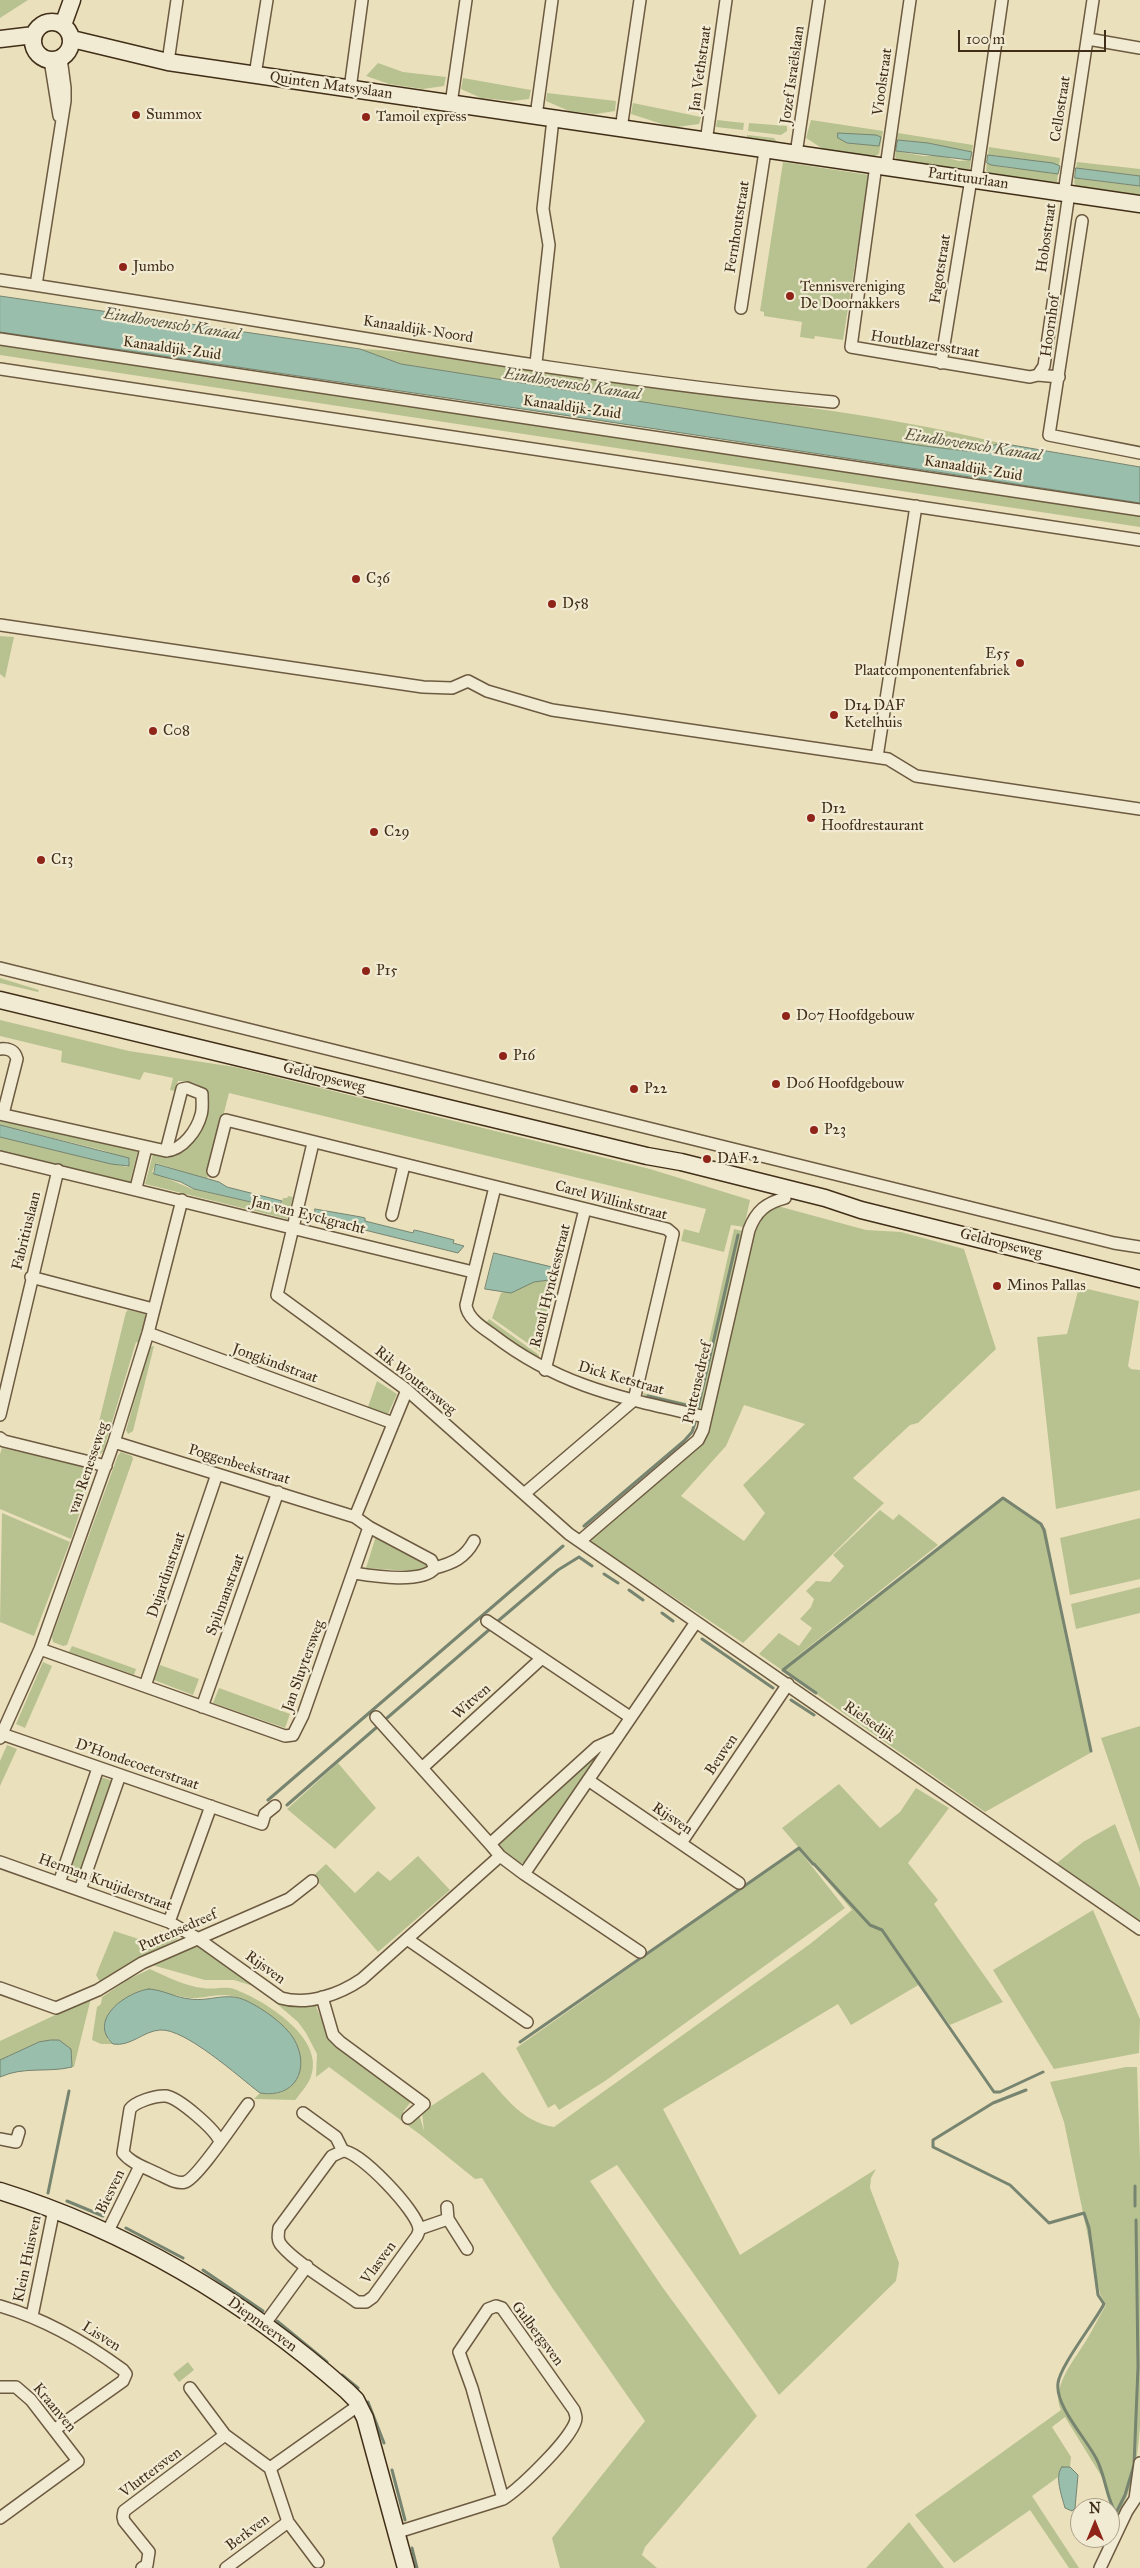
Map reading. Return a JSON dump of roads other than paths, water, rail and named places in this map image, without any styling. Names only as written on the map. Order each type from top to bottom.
[{"type":"street","points":[[36,285],[60,123],[62,0]]},
{"type":"street","points":[[61,42],[72,0]]},
{"type":"street","points":[[168,62],[177,0]]},
{"type":"street","points":[[255,75],[267,0]]},
{"type":"street","points":[[350,89],[362,0]]},
{"type":"street","points":[[451,104],[466,0]]},
{"type":"street","points":[[536,116],[552,0]]},
{"type":"street","points":[[621,129],[640,0]]},
{"type":"street","name":"Jan Vethstraat","points":[[706,142],[726,0]]},
{"type":"street","name":"Jozef Israëlslaan","points":[[796,154],[819,0]]},
{"type":"street","name":"Vioolstraat","points":[[881,166],[910,0]]},
{"type":"street","points":[[973,180],[1002,0]]},
{"type":"street","name":"Cellostraat","points":[[1066,193],[1093,0]]},
{"type":"street","points":[[41,25],[61,42],[37,53],[34,41],[41,25]]},
{"type":"street","points":[[1088,39],[1140,48]]},
{"type":"street","points":[[0,40],[34,41]]},
{"type":"street","points":[[0,48],[34,41]]},
{"type":"street","name":"Quinten Matsyslaan","points":[[61,42],[147,61],[168,62],[765,151],[796,154]]},
{"type":"street","points":[[536,364],[549,245],[543,209],[554,119]]},
{"type":"street","name":"Fernhoutstraat","points":[[741,308],[765,151]]},
{"type":"street","name":"Partituurlaan","points":[[796,154],[1140,204]]},
{"type":"street","name":"Houtblazersstraat","points":[[881,166],[850,347],[1030,377],[1038,375],[1059,377]]},
{"type":"street","name":"Fagotstraat","points":[[942,363],[973,180]]},
{"type":"street","name":"Hobostraat","points":[[1038,375],[1044,366],[1066,193]]},
{"type":"street","name":"Hoornhof","points":[[1082,221],[1049,435],[1140,453]]},
{"type":"street","name":"Kanaaldijk-Noord","points":[[0,280],[536,364],[718,390],[832,402]]},
{"type":"street","name":"Kanaaldijk-Zuid","points":[[0,339],[1140,510]]},
{"type":"street","points":[[0,369],[1140,540]]},
{"type":"street","points":[[877,758],[916,506]]},
{"type":"street","points":[[0,625],[423,687],[452,688],[468,681],[487,691],[552,710],[888,759],[916,776],[1140,809]]},
{"type":"street","points":[[0,968],[1114,1243],[1140,1247]]},
{"type":"street","name":"Geldropseweg","points":[[0,1000],[648,1156],[681,1162],[825,1198],[861,1210],[1023,1255],[1140,1279]]},
{"type":"street","points":[[0,1050],[11,1050],[15,1053],[17,1059],[2,1114],[146,1148],[166,1151],[179,1148],[192,1133],[201,1114],[202,1094],[187,1088],[182,1089],[166,1151]]},
{"type":"street","name":"Carel Willinkstraat","points":[[214,1171],[226,1120],[667,1229],[673,1234],[634,1400]]},
{"type":"street","points":[[293,1228],[313,1143]]},
{"type":"street","points":[[136,1188],[146,1148]]},
{"type":"street","name":"Geldropseweg","points":[[648,1156],[679,1169],[785,1198],[861,1210]]},
{"type":"street","name":"Jan van Eyckgracht","points":[[0,1157],[136,1188],[473,1272]]},
{"type":"street","points":[[392,1215],[404,1165]]},
{"type":"street","name":"Fabritiuslaan","points":[[0,1416],[5,1362],[31,1277],[58,1170]]},
{"type":"street","name":"Dick Ketstraat","points":[[495,1187],[466,1305],[471,1317],[502,1343],[545,1370],[593,1390],[706,1417]]},
{"type":"street","name":"Puttensedreef","points":[[580,1541],[694,1445],[701,1435],[749,1230],[761,1209],[771,1202],[785,1198]]},
{"type":"street","name":"van Renesseweg","points":[[1,1736],[40,1649],[106,1466],[148,1334],[182,1200]]},
{"type":"street","name":"Raoul Hynckesstraat","points":[[545,1370],[585,1209]]},
{"type":"street","name":"Rik Woutersweg","points":[[293,1228],[277,1295],[407,1390],[580,1541]]},
{"type":"street","points":[[31,1277],[153,1309]]},
{"type":"street","name":"Jongkindstraat","points":[[148,1334],[392,1423]]},
{"type":"street","points":[[407,1390],[355,1517],[431,1560],[435,1568]]},
{"type":"street","points":[[524,1494],[634,1400]]},
{"type":"street","points":[[2,1439],[106,1466]]},
{"type":"street","name":"Poggenbeekstraat","points":[[114,1442],[355,1517]]},
{"type":"street","name":"Dujardinstraat","points":[[145,1686],[217,1474]]},
{"type":"street","name":"Spilmanstraat","points":[[202,1707],[278,1492]]},
{"type":"street","name":"Jan Sluytersweg","points":[[40,1649],[285,1736],[293,1735],[298,1728],[370,1527]]},
{"type":"street","name":"Rielsedijk","points":[[580,1541],[1140,1929]]},
{"type":"street","points":[[354,1573],[418,1577],[428,1574],[435,1568],[453,1563],[466,1555],[474,1542]]},
{"type":"street","points":[[487,1621],[630,1717]]},
{"type":"street","points":[[524,1874],[696,1622]]},
{"type":"street","name":"Witven","points":[[422,1768],[542,1658]]},
{"type":"street","name":"Beuven","points":[[681,1843],[788,1684]]},
{"type":"street","points":[[376,1717],[500,1856],[640,1952]]},
{"type":"street","name":"D'Hondecoeterstraat","points":[[1,1736],[262,1824],[265,1814],[275,1806]]},
{"type":"street","points":[[490,1844],[597,1747],[617,1738]]},
{"type":"street","points":[[59,1882],[98,1768]]},
{"type":"street","points":[[80,1890],[120,1775]]},
{"type":"street","name":"Rijsven","points":[[588,1780],[739,1883]]},
{"type":"street","points":[[169,1922],[211,1806]]},
{"type":"street","name":"Rijsven","points":[[197,1938],[281,1998],[294,2002],[306,2002],[351,1986],[408,1940],[500,1856]]},
{"type":"street","name":"Herman Kruijderstraat","points":[[0,1862],[169,1922],[197,1938]]},
{"type":"street","name":"Puttensedreef","points":[[0,1988],[56,2008],[98,1990],[136,1966],[289,1899],[312,1880]]},
{"type":"street","points":[[408,1940],[527,2022]]},
{"type":"street","points":[[322,1997],[334,2035],[340,2042],[424,2104],[408,2118]]},
{"type":"street","name":"Biesven","points":[[220,2142],[212,2128],[167,2096],[133,2104],[130,2109],[123,2153],[128,2159],[140,2166],[176,2182],[185,2182],[194,2176],[220,2142],[248,2104]]},
{"type":"street","points":[[303,2112],[336,2137],[343,2151],[352,2153],[380,2174],[415,2220],[419,2229],[448,2219]]},
{"type":"street","points":[[0,2139],[16,2142],[19,2132]]},
{"type":"street","name":"Vlasven","points":[[343,2151],[332,2156],[279,2228],[278,2238],[281,2246],[358,2302],[366,2302],[373,2297],[417,2236],[419,2229]]},
{"type":"street","name":"Biesven","points":[[108,2231],[140,2166]]},
{"type":"street","name":"Diepmeerven","points":[[0,2191],[54,2209],[108,2231],[202,2282],[264,2325],[329,2375],[359,2405],[375,2449],[406,2568]]},
{"type":"street","points":[[447,2207],[448,2219],[467,2249]]},
{"type":"street","name":"Klein Huisven","points":[[32,2316],[54,2209]]},
{"type":"street","points":[[264,2325],[307,2266]]},
{"type":"street","name":"Lisven","points":[[0,2306],[32,2316],[96,2350],[126,2374],[123,2381],[54,2430]]},
{"type":"street","name":"Gulbergsven","points":[[398,2532],[503,2498],[528,2481],[572,2430],[576,2419],[574,2410],[502,2308],[496,2306],[488,2309],[459,2352],[472,2388],[503,2498]]},
{"type":"street","name":"Kraanven","points":[[0,2387],[16,2388],[31,2400],[78,2462],[0,2518]]},
{"type":"street","points":[[190,2388],[226,2435],[270,2468],[359,2405]]},
{"type":"street","name":"Vluttersven","points":[[142,2568],[146,2565],[149,2552],[124,2521],[124,2511],[226,2435]]},
{"type":"street","points":[[1100,2568],[1127,2511],[1135,2499],[1140,2463]]},
{"type":"street","name":"Berkven","points":[[270,2468],[288,2522],[318,2562]]},
{"type":"street","name":"Berkven","points":[[226,2568],[288,2522]]},
{"type":"water","points":[[838,133],[876,135],[881,137],[879,146],[847,143],[838,138]]},
{"type":"water","points":[[898,140],[928,143],[972,152],[970,160],[896,151]]},
{"type":"water","points":[[988,155],[1053,163],[1060,166],[1058,174],[991,165],[987,163]]},
{"type":"water","points":[[1076,168],[1140,176],[1140,186],[1075,178]]},
{"type":"water","name":"Eindhovensch Kanaal","points":[[0,296],[360,349],[401,364],[924,446],[975,452],[1000,443],[1140,467],[1140,503],[597,420],[0,332]]},
{"type":"water","points":[[0,1125],[129,1158],[129,1166],[111,1164],[0,1137]]},
{"type":"water","points":[[156,1164],[219,1182],[227,1187],[282,1201],[277,1208],[194,1189],[181,1182],[154,1174]]},
{"type":"water","points":[[315,1209],[361,1217],[365,1218],[365,1221],[413,1233],[414,1230],[419,1231],[454,1240],[453,1243],[464,1246],[458,1253],[316,1218]]},
{"type":"water","points":[[494,1253],[552,1267],[549,1280],[534,1282],[511,1293],[485,1289]]},
{"type":"water","points":[[149,1989],[198,2000],[225,1997],[239,1998],[259,2008],[279,2022],[294,2039],[301,2061],[300,2071],[296,2080],[291,2086],[282,2091],[272,2094],[260,2093],[212,2055],[171,2031],[154,2031],[126,2043],[113,2044],[106,2035],[104,2026],[107,2017],[121,2001],[130,1995]]},
{"type":"water","points":[[59,2040],[71,2049],[72,2067],[18,2072],[0,2077],[0,2060],[39,2042]]},
{"type":"water","points":[[1062,2467],[1070,2467],[1078,2475],[1076,2498],[1070,2498],[1070,2510],[1065,2508],[1059,2481]]},
{"type":"waterway","points":[[648,1396],[698,1408],[738,1235]]},
{"type":"waterway","points":[[584,1526],[684,1441],[692,1432],[695,1423]]},
{"type":"waterway","points":[[816,1693],[783,1670],[1003,1498],[1041,1524],[1044,1530],[1091,1751]]},
{"type":"waterway","points":[[268,1800],[563,1546]]},
{"type":"waterway","points":[[498,1621],[558,1570],[579,1557],[592,1566]]},
{"type":"waterway","points":[[604,1574],[618,1583]]},
{"type":"waterway","points":[[629,1590],[643,1600]]},
{"type":"waterway","points":[[662,1613],[673,1621]]},
{"type":"waterway","points":[[387,1718],[490,1629]]},
{"type":"waterway","points":[[702,1639],[773,1688]]},
{"type":"waterway","points":[[791,1700],[814,1715]]},
{"type":"waterway","points":[[287,1805],[377,1727]]},
{"type":"waterway","points":[[520,2042],[799,1848],[813,1864]]},
{"type":"waterway","points":[[814,1864],[870,1925],[882,1930],[994,2092],[1000,2092],[1043,2072]]},
{"type":"waterway","points":[[1026,2090],[993,2103],[933,2140],[933,2147],[1010,2185],[1049,2223],[1084,2213],[1089,2228],[1098,2295],[1104,2304],[1065,2366],[1058,2383],[1058,2392],[1066,2412],[1097,2460],[1111,2504],[1114,2510],[1117,2511],[1125,2495],[1134,2465],[1138,2367],[1136,2220]]},
{"type":"waterway","points":[[48,2193],[69,2091]]},
{"type":"waterway","points":[[1135,2186],[1135,2206]]},
{"type":"waterway","points":[[67,2201],[103,2216]]},
{"type":"waterway","points":[[126,2228],[183,2258]]},
{"type":"waterway","points":[[203,2270],[263,2311]]},
{"type":"waterway","points":[[277,2321],[327,2362]]},
{"type":"waterway","points":[[342,2375],[358,2388]]},
{"type":"waterway","points":[[368,2402],[384,2443]]},
{"type":"waterway","points":[[392,2470],[405,2520]]},
{"type":"waterway","points":[[412,2548],[417,2568]]},
{"type":"place","name":"Summox","points":[[136,115]]},
{"type":"place","name":"Tamoil express","points":[[366,117]]},
{"type":"place","name":"Jumbo","points":[[123,267]]},
{"type":"place","name":"Tennisvereniging De Doornakkers","points":[[790,296]]},
{"type":"place","name":"C36","points":[[356,579]]},
{"type":"place","name":"D58","points":[[552,604]]},
{"type":"place","name":"E55 Plaatcomponentenfabriek","points":[[1020,663]]},
{"type":"place","name":"D14 DAF Ketelhuis","points":[[834,715]]},
{"type":"place","name":"C08","points":[[153,731]]},
{"type":"place","name":"D12 Hoofdrestaurant","points":[[811,818]]},
{"type":"place","name":"C29","points":[[374,832]]},
{"type":"place","name":"C13","points":[[41,860]]},
{"type":"place","name":"P15","points":[[366,971]]},
{"type":"place","name":"D07 Hoofdgebouw","points":[[786,1016]]},
{"type":"place","name":"P16","points":[[503,1056]]},
{"type":"place","name":"D06 Hoofdgebouw","points":[[776,1084]]},
{"type":"place","name":"P22","points":[[634,1089]]},
{"type":"place","name":"P23","points":[[814,1130]]},
{"type":"place","name":"DAF 2","points":[[707,1159]]},
{"type":"place","name":"Minos Pallas","points":[[997,1286]]}]
